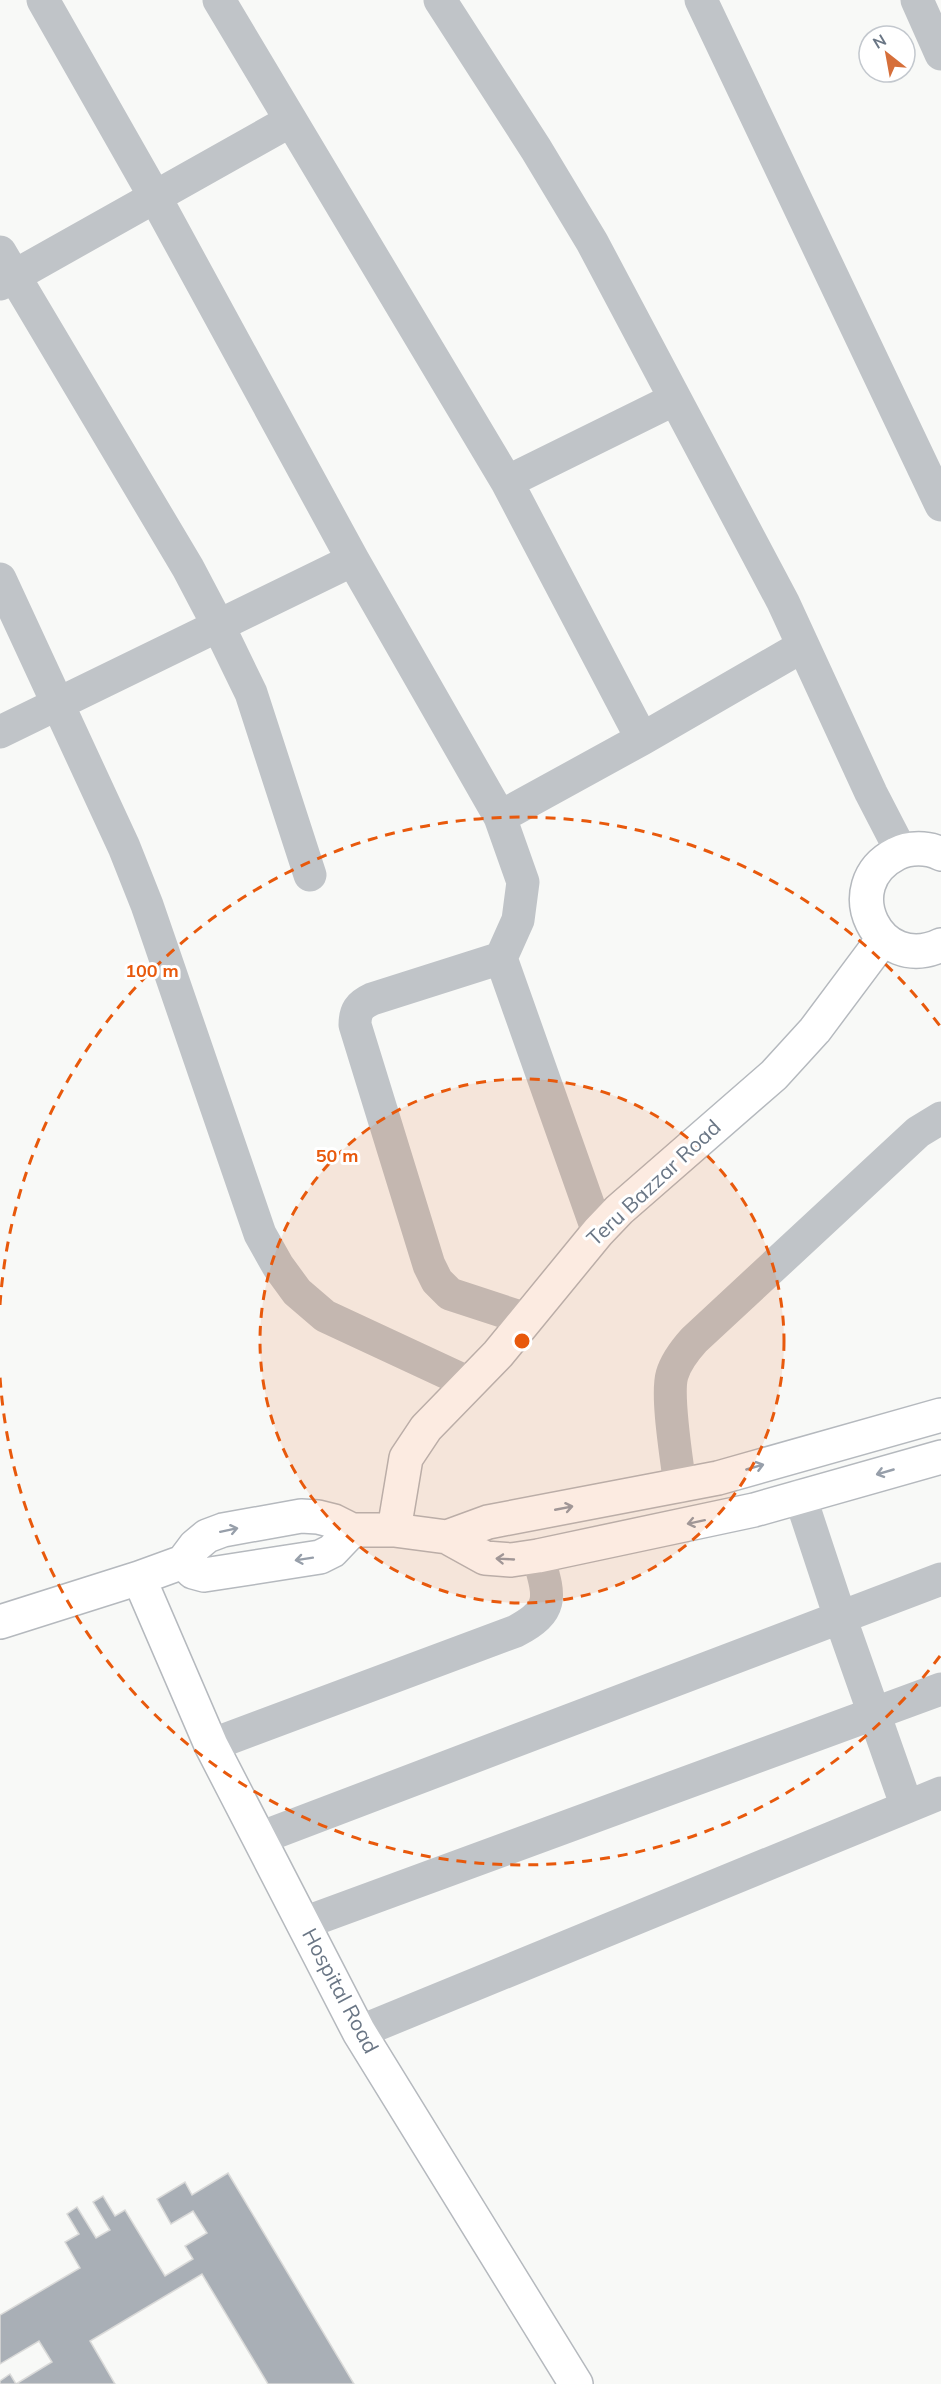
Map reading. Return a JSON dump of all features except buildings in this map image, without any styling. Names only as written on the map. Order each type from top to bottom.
[{"type":"street","points":[[43,0],[155,197],[353,560],[500,817],[523,882],[518,920],[501,957],[598,1232]]},
{"type":"street","points":[[219,0],[507,482],[642,739]]},
{"type":"street","points":[[440,0],[536,149],[592,242],[783,602],[871,793],[902,851]]},
{"type":"street","points":[[701,0],[941,505]]},
{"type":"street","points":[[917,0],[941,54]]},
{"type":"street","points":[[291,122],[155,197],[5,271],[189,568],[218,625],[251,693],[310,875]]},
{"type":"street","points":[[507,482],[675,399]]},
{"type":"street","points":[[0,732],[353,560]]},
{"type":"street","points":[[0,579],[124,847],[147,904],[260,1234],[278,1266],[297,1292],[325,1316],[469,1383]]},
{"type":"street","points":[[500,817],[642,739],[803,646]]},
{"type":"street","points":[[939,850],[902,851],[885,859],[874,873],[867,889],[866,907],[872,924],[883,939],[898,948],[916,952],[931,950],[941,945]]},
{"type":"street","name":"Teru Bazzar Road","points":[[394,1530],[406,1458],[426,1428],[498,1354],[598,1232],[619,1210],[774,1075],[797,1052],[883,939]]},
{"type":"street","points":[[501,957],[372,999],[361,1004],[355,1015],[356,1025],[429,1265],[437,1281],[450,1294],[526,1319]]},
{"type":"street","points":[[680,1486],[671,1401],[672,1376],[682,1354],[694,1340],[918,1132],[941,1118]]},
{"type":"street","points":[[447,1537],[488,1522],[718,1478],[941,1415]]},
{"type":"street","points":[[0,1622],[183,1562],[195,1546],[207,1536],[223,1530],[301,1516],[334,1521],[352,1530],[394,1530],[447,1537],[485,1558],[512,1560],[754,1510],[941,1457]]},
{"type":"street","points":[[800,1496],[907,1807]]},
{"type":"street","points":[[183,1562],[193,1572],[204,1575],[320,1557],[344,1541],[352,1530]]},
{"type":"street","points":[[211,1745],[532,1623],[544,1610],[547,1588],[538,1556]]},
{"type":"street","name":"Hospital Road","points":[[139,1578],[211,1745],[359,2032],[576,2384]]},
{"type":"street","points":[[260,1838],[941,1578]]},
{"type":"street","points":[[304,1923],[941,1689]]},
{"type":"street","points":[[359,2032],[941,1793]]}]
